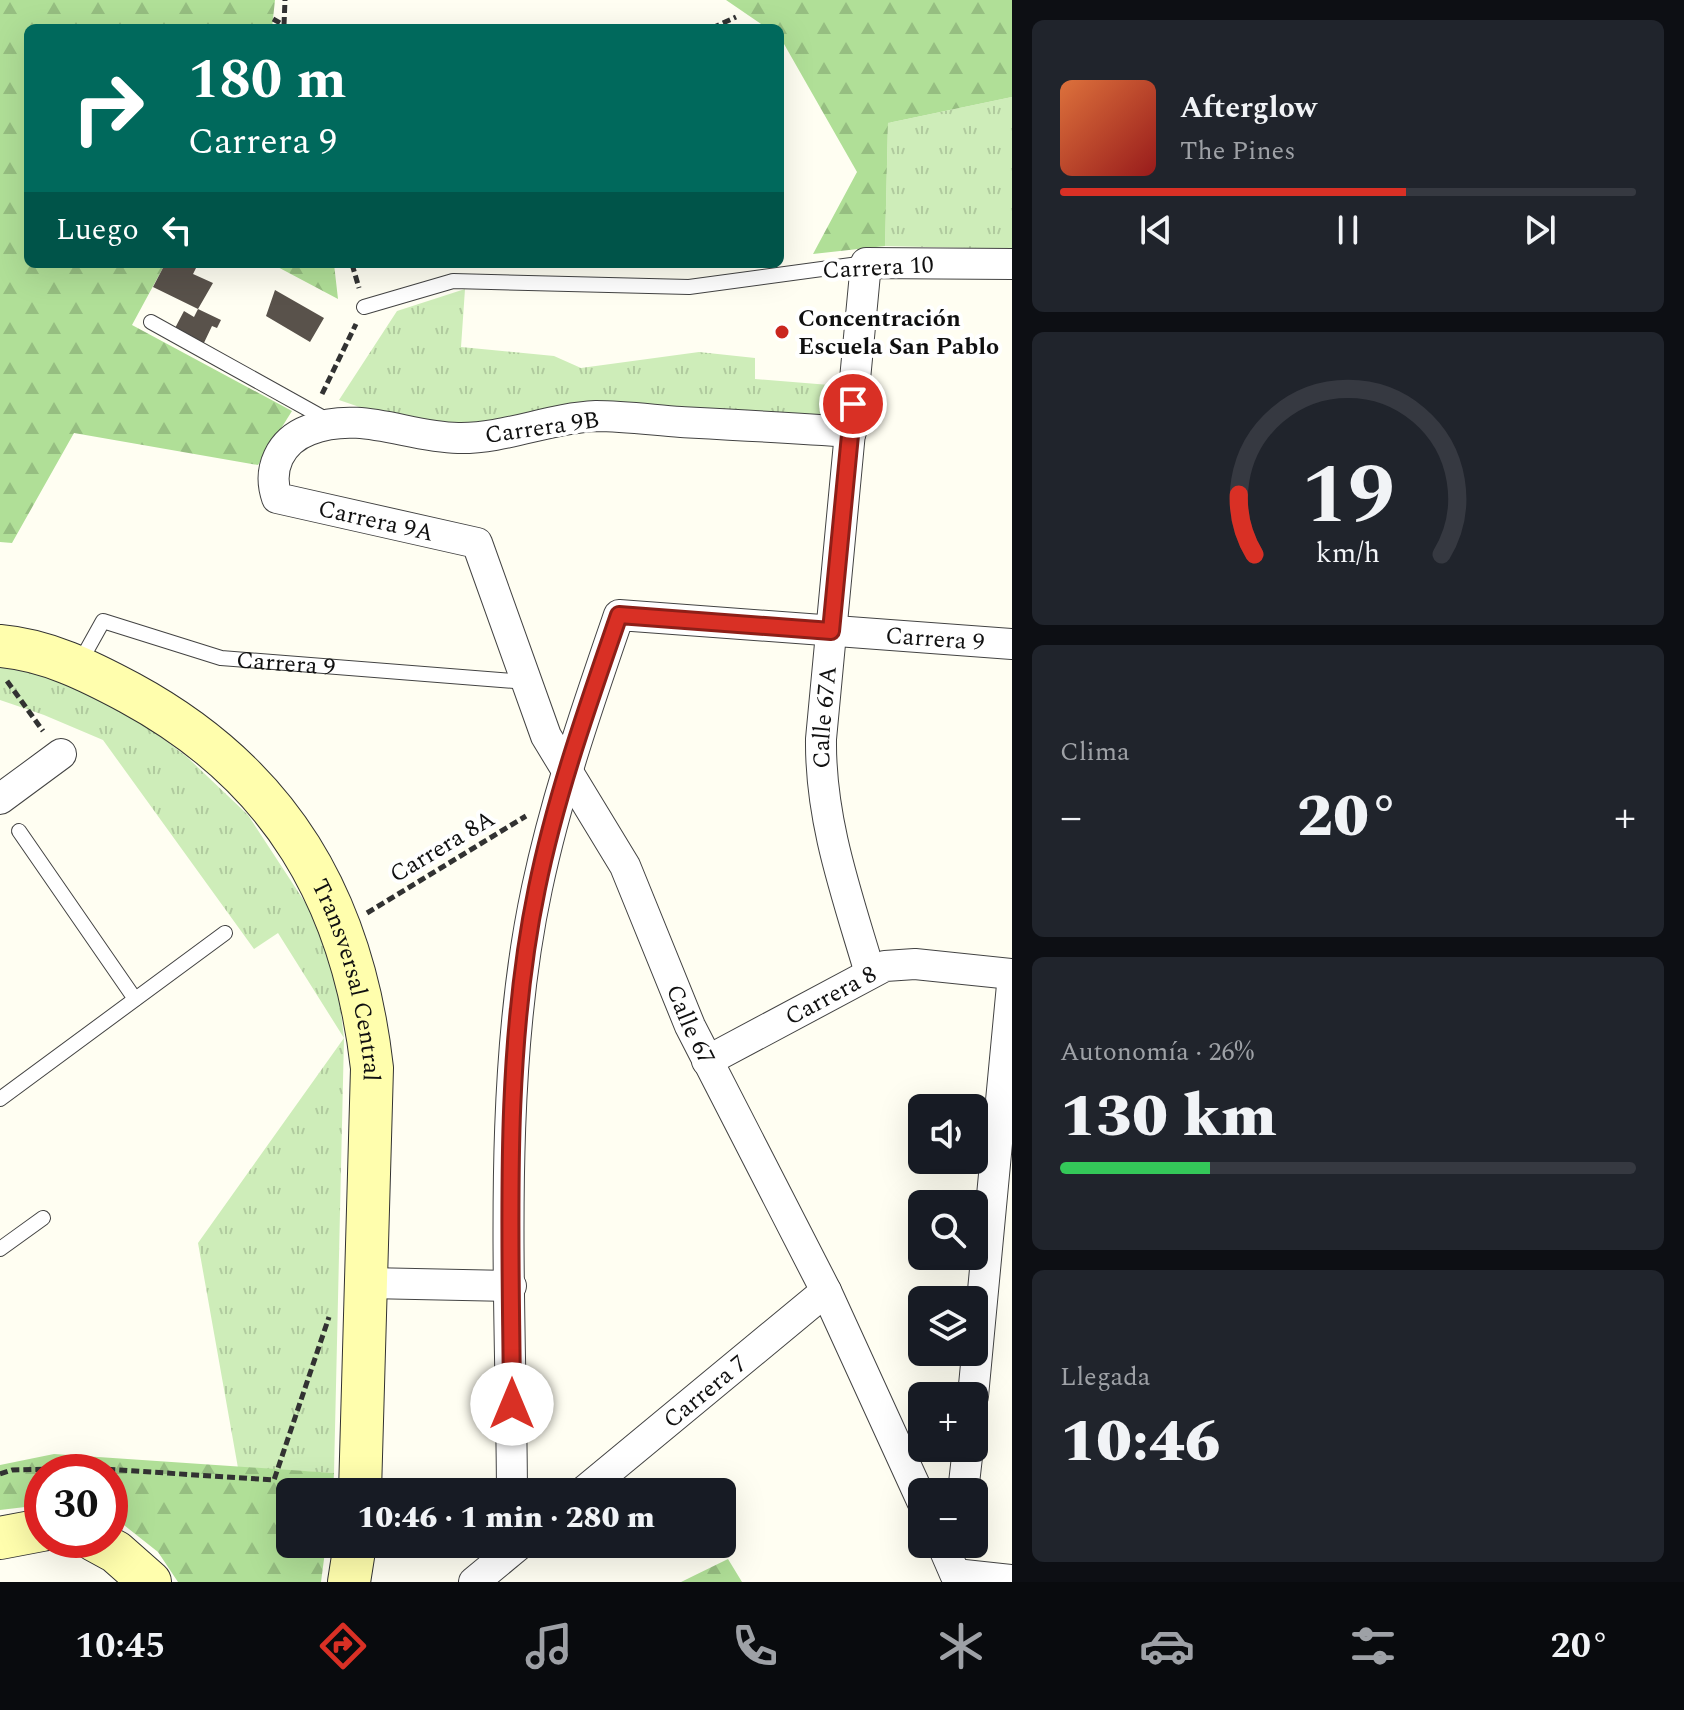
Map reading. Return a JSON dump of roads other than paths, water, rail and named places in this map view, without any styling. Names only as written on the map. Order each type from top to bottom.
[{"type":"main road","name":"Transversal Central","points":[[0,646],[78,666],[182,723],[247,778],[300,848],[342,928],[364,1005],[372,1068],[361,1478]]},
{"type":"main road","points":[[0,1538],[24,1533]]},
{"type":"main road","points":[[123,1558],[150,1582]]},
{"type":"main road","points":[[349,1582],[353,1558]]},
{"type":"street","name":"Carrera 10","points":[[866,263],[1012,264]]},
{"type":"street","name":"Calle 67A","points":[[866,263],[820,778],[836,859],[870,973]]},
{"type":"street","name":"Carrera 9B","points":[[277,498],[273,487],[276,459],[289,442],[322,418],[356,420],[432,436],[459,438],[595,416],[851,432]]},
{"type":"street","name":"Carrera 9A","points":[[277,498],[477,543]]},
{"type":"street","name":"Calle 67","points":[[477,543],[563,782],[625,866],[707,1061],[826,1291],[911,1478]]},
{"type":"street","name":"Carrera 9","points":[[563,782],[619,615],[1012,644]]},
{"type":"street","points":[[0,799],[61,754]]},
{"type":"street","points":[[512,1478],[511,1286],[517,1031],[537,889],[563,782]]},
{"type":"street","name":"Carrera 8","points":[[707,1061],[885,966],[915,964],[1012,974]]},
{"type":"street","points":[[974,1382],[1012,985]]},
{"type":"street","points":[[368,1283],[511,1286]]},
{"type":"street","name":"Carrera 7","points":[[600,1478],[826,1291]]},
{"type":"street","points":[[474,1582],[501,1558]]},
{"type":"street","points":[[947,1558],[955,1578]]},
{"type":"street","points":[[955,1578],[957,1558]]},
{"type":"street","points":[[955,1578],[1012,1580]]},
{"type":"lane","name":"Carrera 10","points":[[364,307],[453,281],[689,287],[866,263]]},
{"type":"lane","name":"Carrera 9B","points":[[151,322],[322,418]]},
{"type":"lane","name":"Carrera 9","points":[[78,666],[103,621],[221,658],[527,682]]},
{"type":"lane","points":[[19,831],[135,999]]},
{"type":"lane","points":[[1,1095],[225,933]]},
{"type":"lane","points":[[0,1249],[43,1218]]},
{"type":"place","name":"Concentración Escuela San Pablo","points":[[782,332]]}]
